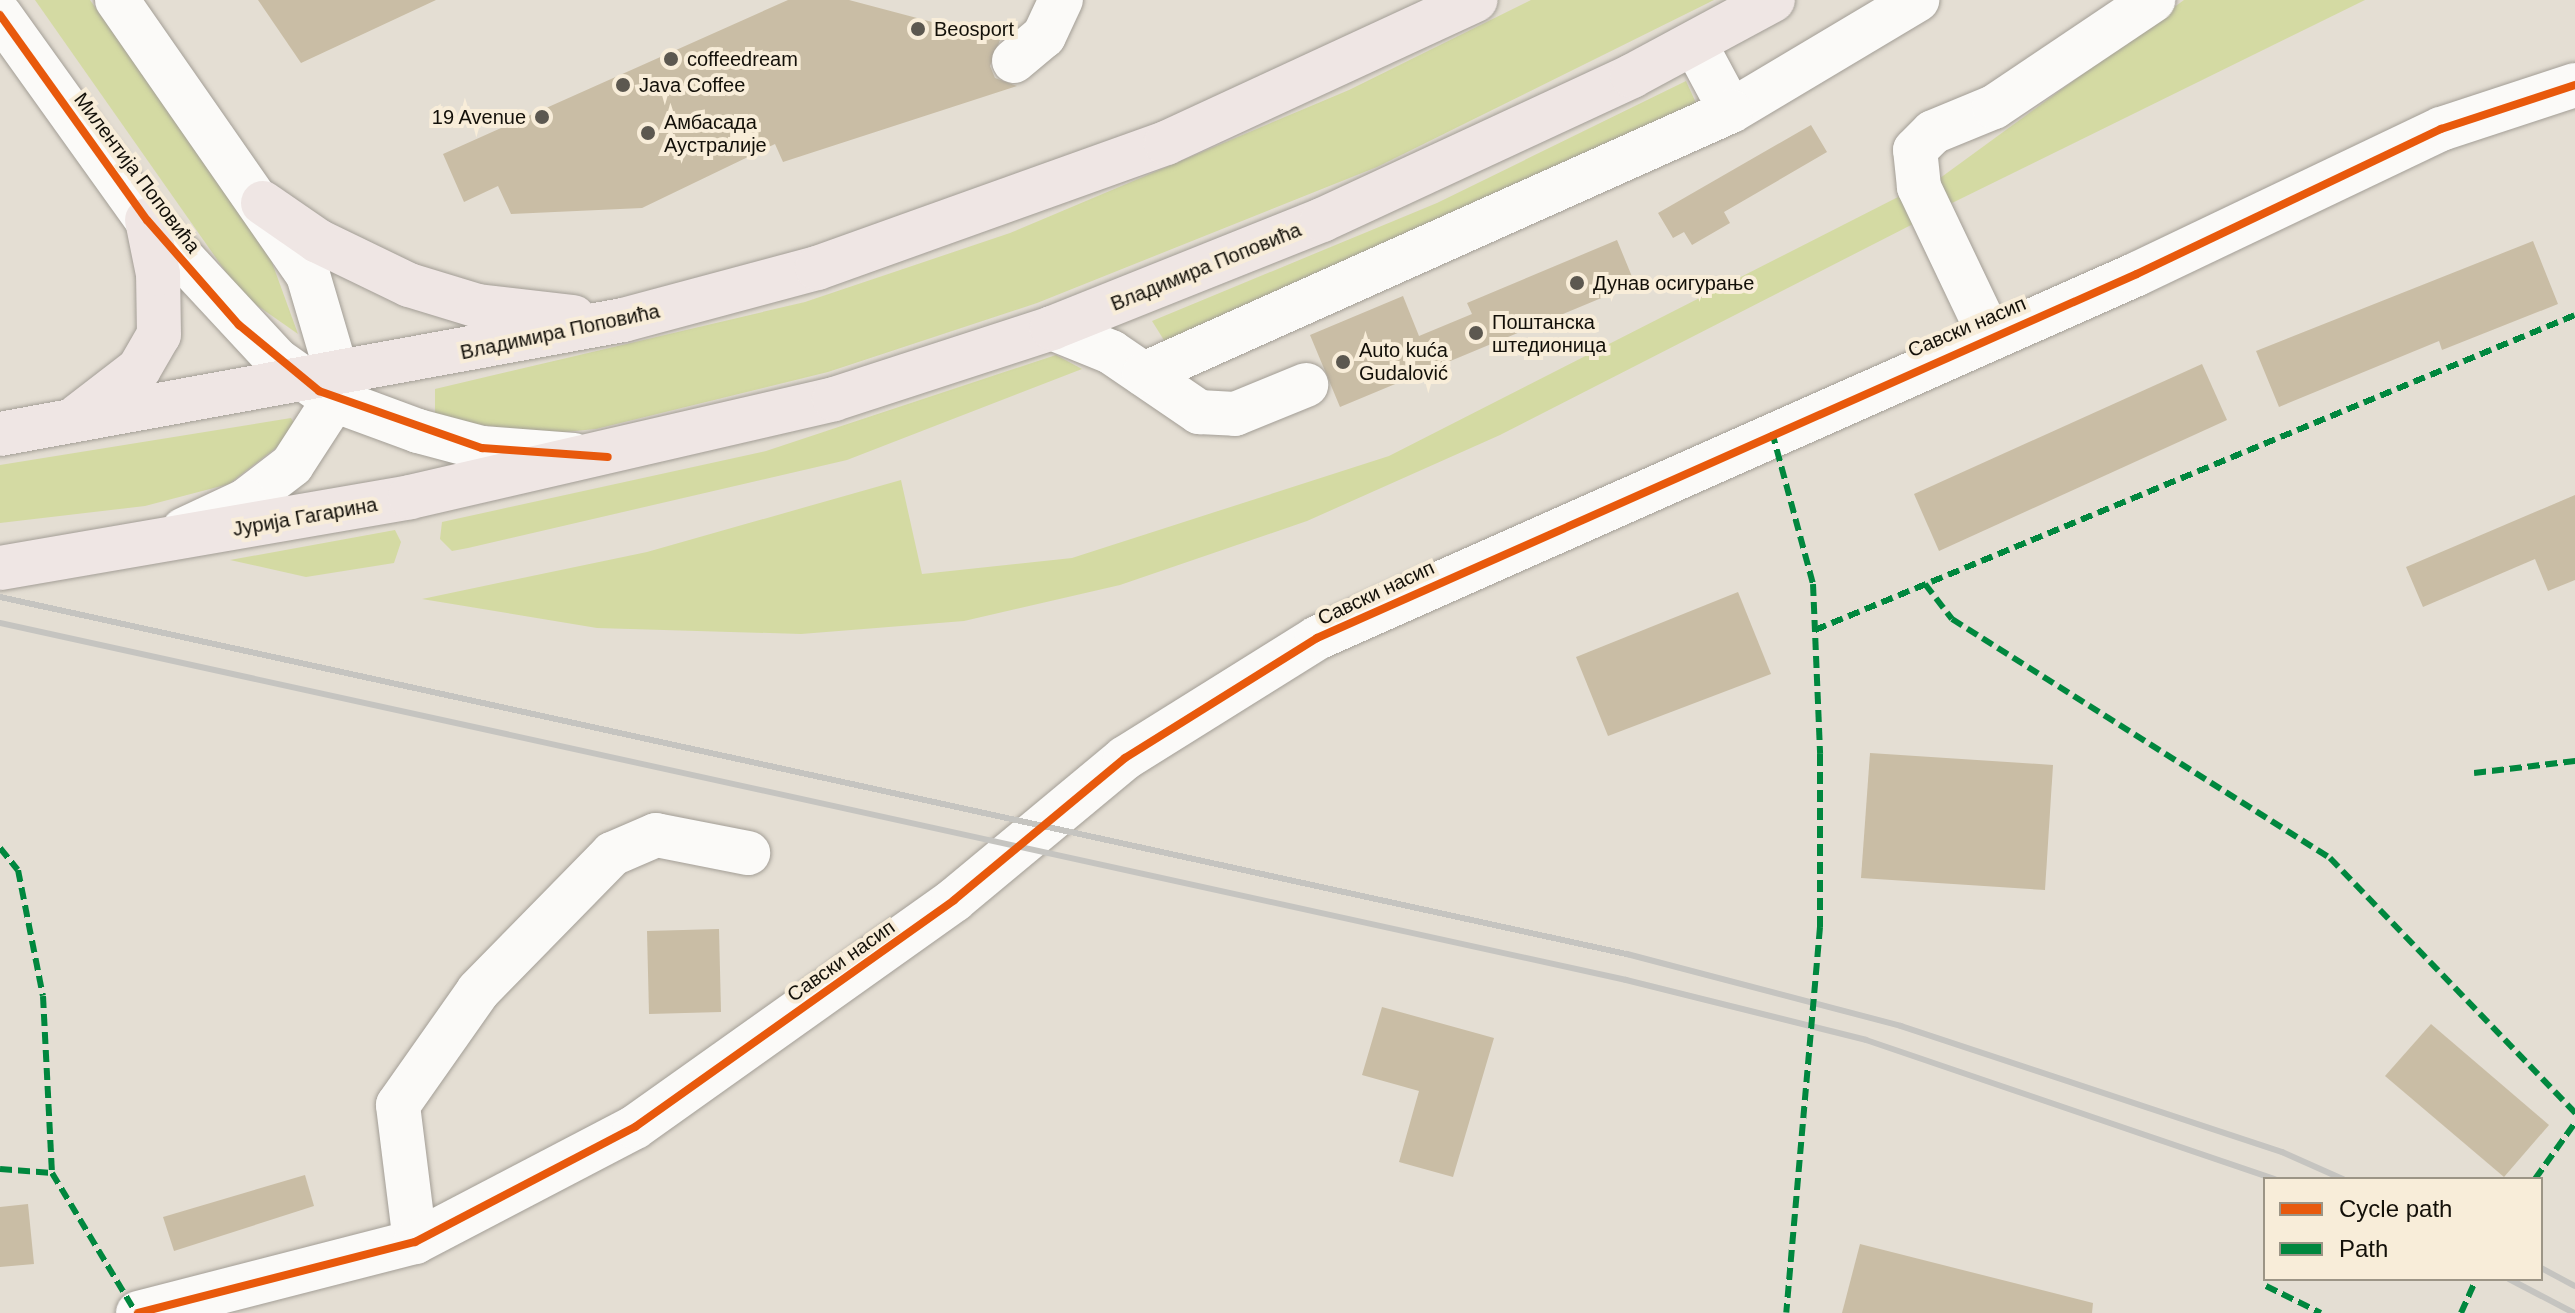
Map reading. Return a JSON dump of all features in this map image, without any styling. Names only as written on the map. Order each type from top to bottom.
[{"type":"main road","name":"Владимира Поповића","points":[[327,387],[623,320],[817,268],[1018,200],[1330,72],[1476,0]]},
{"type":"main road","name":"Владимира Поповића","points":[[608,457],[834,399],[1052,328],[1322,220],[1695,44],[1773,0]]},
{"type":"main road","points":[[263,203],[368,268],[452,300],[623,320]]},
{"type":"main road","points":[[65,423],[117,391],[159,335],[159,285],[147,220]]},
{"type":"main road","points":[[0,434],[327,387]]},
{"type":"main road","name":"Јурија Гагарина","points":[[0,568],[144,546],[608,457]]},
{"type":"street","points":[[117,0],[263,203],[308,275],[327,387],[301,454],[268,485],[144,546]]},
{"type":"street","points":[[1014,61],[1044,36],[1061,0]]},
{"type":"street","points":[[1144,374],[1731,111],[1917,0]]},
{"type":"street","points":[[1989,334],[1919,187],[1915,150],[1933,132],[1994,107],[2153,0]]},
{"type":"street","name":"Милентија Поповића","points":[[7,39],[147,220],[239,325],[327,387],[482,448],[608,457]]},
{"type":"street","points":[[1695,44],[1731,111]]},
{"type":"street","name":"Савски насип","points":[[138,1313],[415,1242],[635,1127],[954,900],[1125,758],[1317,638],[1989,334],[2137,274],[2441,129],[2575,85]]},
{"type":"street","points":[[1052,328],[1144,374],[1210,414],[1235,414],[1306,385]]},
{"type":"street","points":[[415,1242],[398,1105],[478,991],[612,854],[656,835],[748,853]]},
{"type":"green space","points":[[35,0],[90,0],[270,257],[298,334],[242,295]]},
{"type":"green space","points":[[1531,0],[1714,0],[1377,167],[1037,303],[828,372],[596,429],[543,434],[435,418],[435,389],[805,302],[1010,233],[1349,90]]},
{"type":"green space","points":[[2184,0],[2365,0],[1948,205],[1936,181]]},
{"type":"green space","points":[[1686,81],[1696,103],[1167,345],[1152,321],[1437,203]]},
{"type":"green space","points":[[1902,195],[1917,222],[1500,435],[1307,521],[1120,585],[964,621],[801,634],[597,628],[422,599],[647,552],[901,480],[922,574],[1072,558],[1389,456]]},
{"type":"green space","points":[[1056,355],[1082,369],[847,460],[468,548],[452,551],[440,539],[442,522],[766,451]]},
{"type":"green space","points":[[291,418],[295,425],[282,443],[229,484],[145,506],[0,523],[0,465]]},
{"type":"green space","points":[[395,530],[401,542],[394,563],[306,577],[230,560]]},
{"type":"building","points":[[258,0],[436,0],[301,63]]},
{"type":"building","points":[[788,0],[849,0],[1000,40],[990,66],[995,78],[1017,86],[783,162],[775,144],[642,208],[511,214],[498,186],[464,202],[443,154]]},
{"type":"building","points":[[1811,125],[1827,152],[1724,212],[1730,223],[1692,245],[1684,232],[1673,238],[1658,213]]},
{"type":"building","points":[[1617,240],[1635,284],[1340,407],[1310,335],[1403,296],[1419,336],[1472,314],[1467,303]]},
{"type":"building","points":[[2533,241],[2558,304],[2442,350],[2439,341],[2279,407],[2256,351]]},
{"type":"building","points":[[2202,364],[2227,420],[1939,551],[1914,494]]},
{"type":"building","points":[[2575,495],[2575,580],[2548,591],[2535,559],[2423,607],[2406,567]]},
{"type":"building","points":[[1738,592],[1771,674],[1608,736],[1576,657]]},
{"type":"building","points":[[1870,753],[2053,765],[2045,890],[1861,878]]},
{"type":"building","points":[[719,929],[721,1012],[649,1014],[647,931]]},
{"type":"building","points":[[1382,1007],[1494,1038],[1453,1177],[1399,1162],[1419,1091],[1362,1075]]},
{"type":"building","points":[[2431,1024],[2549,1125],[2504,1177],[2385,1076]]},
{"type":"building","points":[[305,1175],[314,1206],[174,1251],[163,1217]]},
{"type":"building","points":[[28,1204],[34,1264],[0,1267],[0,1207]]},
{"type":"building","points":[[1860,1244],[2093,1303],[2092,1313],[1842,1313]]},
{"type":"railway","points":[[0,597],[1627,954],[1901,1026],[2282,1152],[2338,1177]]},
{"type":"railway","points":[[0,623],[1626,980],[1866,1040],[2268,1177]]},
{"type":"railway","points":[[2543,1269],[2575,1286]]},
{"type":"railway","points":[[2513,1281],[2574,1313]]},
{"type":"marked path","points":[[1815,630],[2575,315]]},
{"type":"marked path","points":[[1772,432],[1813,584],[1820,754],[1820,927],[1786,1313]]},
{"type":"marked path","points":[[1925,584],[1952,619],[2330,858],[2575,1113]]},
{"type":"marked path","points":[[2474,773],[2575,761]]},
{"type":"marked path","points":[[0,848],[18,870],[43,996],[52,1173],[136,1313]]},
{"type":"marked path","points":[[2536,1177],[2575,1123]]},
{"type":"marked path","points":[[0,1169],[52,1173]]},
{"type":"marked path","points":[[2461,1313],[2475,1281]]},
{"type":"marked path","points":[[2266,1286],[2321,1313]]},
{"type":"cycle path","points":[[0,15],[147,220],[239,325],[319,391],[482,448],[608,457]]},
{"type":"cycle path","points":[[138,1313],[415,1242],[635,1127],[954,900],[1125,758],[1317,638],[2137,274],[2441,129],[2575,85]]},
{"type":"place","name":"Beosport","points":[[918,29]]},
{"type":"place","name":"coffeedream","points":[[671,59]]},
{"type":"place","name":"Java Coffee","points":[[623,85]]},
{"type":"place","name":"19 Avenue","points":[[542,117]]},
{"type":"place","name":"Амбасада Аустралије","points":[[648,133]]},
{"type":"place","name":"Дунав осигурање","points":[[1577,283]]},
{"type":"place","name":"Поштанска штедионица","points":[[1476,333]]},
{"type":"place","name":"Auto kuća Gudalović","points":[[1343,362]]}]
